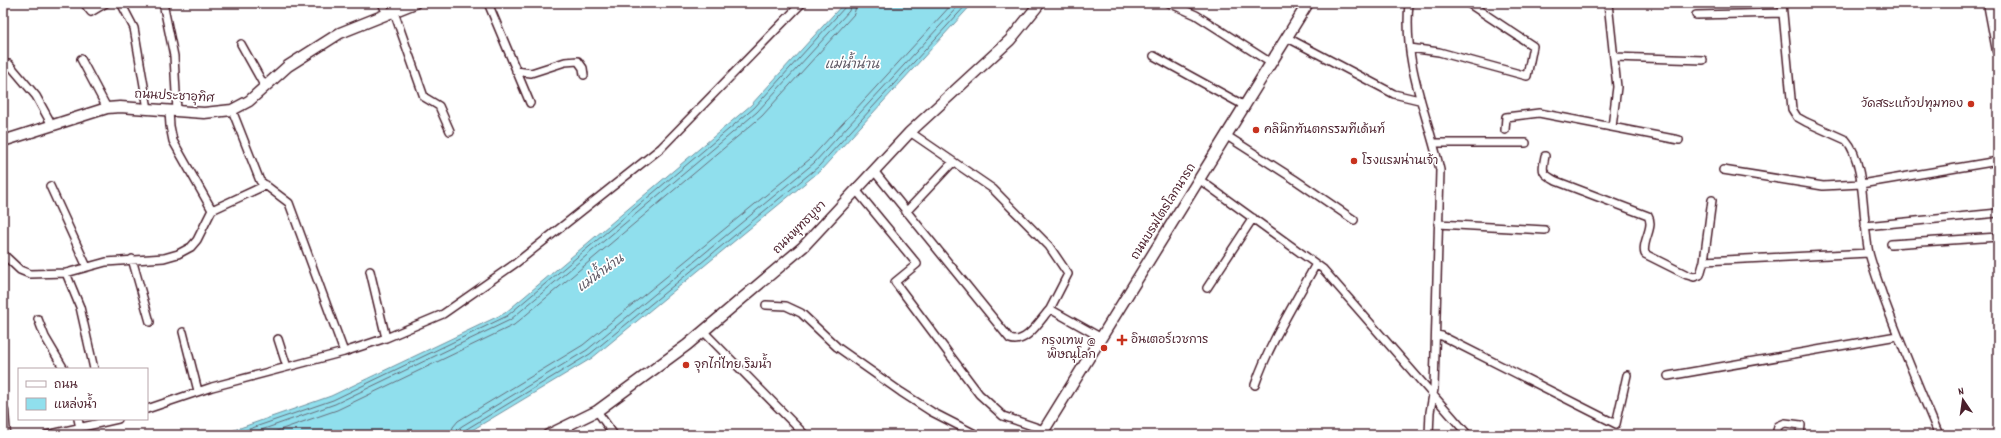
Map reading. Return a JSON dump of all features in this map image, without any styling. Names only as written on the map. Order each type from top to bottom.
[{"type":"street","points":[[84,3],[91,12],[106,3]]},
{"type":"street","points":[[121,3],[134,28],[148,109]]},
{"type":"street","points":[[163,3],[174,56],[173,111],[170,126],[173,141],[212,210]]},
{"type":"street","points":[[382,3],[390,13],[424,97],[439,106],[450,131]]},
{"type":"street","name":"ถนนประชาอุทิศ","points":[[3,141],[107,108],[120,107],[204,113],[232,110],[249,101],[288,66],[340,33],[414,3]]},
{"type":"street","points":[[488,3],[530,103]]},
{"type":"street","points":[[148,409],[198,391],[344,352],[386,338],[443,314],[516,263],[661,148],[802,3]]},
{"type":"street","name":"ถนนพุทธบูชา","points":[[548,435],[597,411],[703,331],[803,247],[910,132],[1010,40],[1040,3]]},
{"type":"street","points":[[1169,3],[1196,15],[1271,63]]},
{"type":"street","points":[[1409,3],[1411,65],[1419,100],[1434,143],[1440,170],[1434,396],[1430,412],[1429,435]]},
{"type":"street","points":[[1410,48],[1439,52],[1527,76],[1533,46],[1468,3]]},
{"type":"street","points":[[1608,3],[1617,87],[1612,127]]},
{"type":"street","points":[[1782,3],[1792,109],[1797,117],[1846,140],[1856,155],[1869,253],[1897,336],[1939,435]]},
{"type":"street","points":[[1989,3],[1998,51]]},
{"type":"street","name":"ถนนบรมไตรโลกนารถ","points":[[1043,432],[1100,337],[1227,136],[1271,63],[1303,5]]},
{"type":"street","points":[[1696,15],[1783,13]]},
{"type":"street","points":[[1286,37],[1394,94],[1419,100]]},
{"type":"street","points":[[241,44],[265,87]]},
{"type":"street","points":[[1154,56],[1245,106]]},
{"type":"street","points":[[1614,57],[1703,60]]},
{"type":"street","points":[[81,59],[107,108]]},
{"type":"street","points":[[516,71],[519,70],[531,73],[565,62],[578,60],[583,68],[584,75]]},
{"type":"street","points":[[9,64],[36,96],[52,125]]},
{"type":"street","points":[[232,110],[255,172],[260,181],[289,203],[344,352]]},
{"type":"street","points":[[1504,130],[1506,117],[1529,113],[1561,117],[1679,140]]},
{"type":"street","points":[[874,171],[1010,339],[1016,342],[1023,339],[1050,309],[1068,274],[1049,246],[993,189],[910,132]]},
{"type":"street","points":[[1227,136],[1354,220]]},
{"type":"street","points":[[1434,143],[1526,143]]},
{"type":"street","points":[[1545,156],[1543,170],[1545,175],[1556,181],[1648,216],[1650,223],[1644,249],[1645,254],[1687,275],[1694,276],[1700,274],[1704,261],[1712,200]]},
{"type":"street","points":[[1723,170],[1823,186],[1861,184],[1998,161]]},
{"type":"street","points":[[906,212],[953,162]]},
{"type":"street","points":[[1200,180],[1323,269],[1468,435]]},
{"type":"street","points":[[3,254],[20,270],[30,274],[66,273],[106,262],[132,259],[164,258],[178,254],[191,247],[197,240],[212,210],[266,185]]},
{"type":"street","points":[[50,186],[86,268]]},
{"type":"street","points":[[856,190],[917,264],[895,282],[979,394],[1003,416],[1043,432]]},
{"type":"street","points":[[1865,226],[1998,213]]},
{"type":"street","points":[[1206,288],[1252,218]]},
{"type":"street","points":[[1438,224],[1545,230]]},
{"type":"street","points":[[1891,244],[1998,237]]},
{"type":"street","points":[[1704,261],[1869,253]]},
{"type":"street","points":[[132,259],[150,322]]},
{"type":"street","points":[[1256,385],[1263,362],[1281,326],[1316,264]]},
{"type":"street","points":[[370,271],[386,338]]},
{"type":"street","points":[[66,273],[80,306],[94,368]]},
{"type":"street","points":[[766,305],[786,306],[801,313],[838,347],[901,392],[932,412],[977,435]]},
{"type":"street","points":[[1050,309],[1100,337]]},
{"type":"street","points":[[38,319],[45,337],[63,368]]},
{"type":"street","points":[[703,331],[805,435]]},
{"type":"street","points":[[183,332],[198,391]]},
{"type":"street","points":[[1436,335],[1442,336],[1616,424],[1627,375]]},
{"type":"street","points":[[1668,376],[1897,336]]},
{"type":"street","points":[[278,339],[288,367]]},
{"type":"street","points":[[3,411],[5,435]]},
{"type":"street","points":[[597,411],[614,435]]},
{"type":"street","points":[[78,420],[80,428]]},
{"type":"street","points":[[47,435],[108,421]]},
{"type":"street","points":[[1776,435],[1778,426],[1785,422],[1801,425],[1800,435]]},
{"type":"street","points":[[566,426],[572,435]]},
{"type":"water","name":"แม่น้ำน่าน","points":[[844,3],[973,3],[821,170],[592,358],[464,435],[220,435],[331,396],[505,313],[751,105]]},
{"type":"place","name":"วัดสระแก้วปทุมทอง","points":[[1971,104]]},
{"type":"place","name":"คลินิกทันตกรรมทีเด้นท์","points":[[1256,130]]},
{"type":"place","name":"โรงแรมน่านเจ้า","points":[[1354,161]]},
{"type":"place","name":"อินเตอร์เวชการ","points":[[1122,340]]},
{"type":"place","name":"กรุงเทพ @ พิษณุโลก","points":[[1104,348]]},
{"type":"place","name":"จุกไก่ไทย ริมน้ำ","points":[[686,365]]}]
